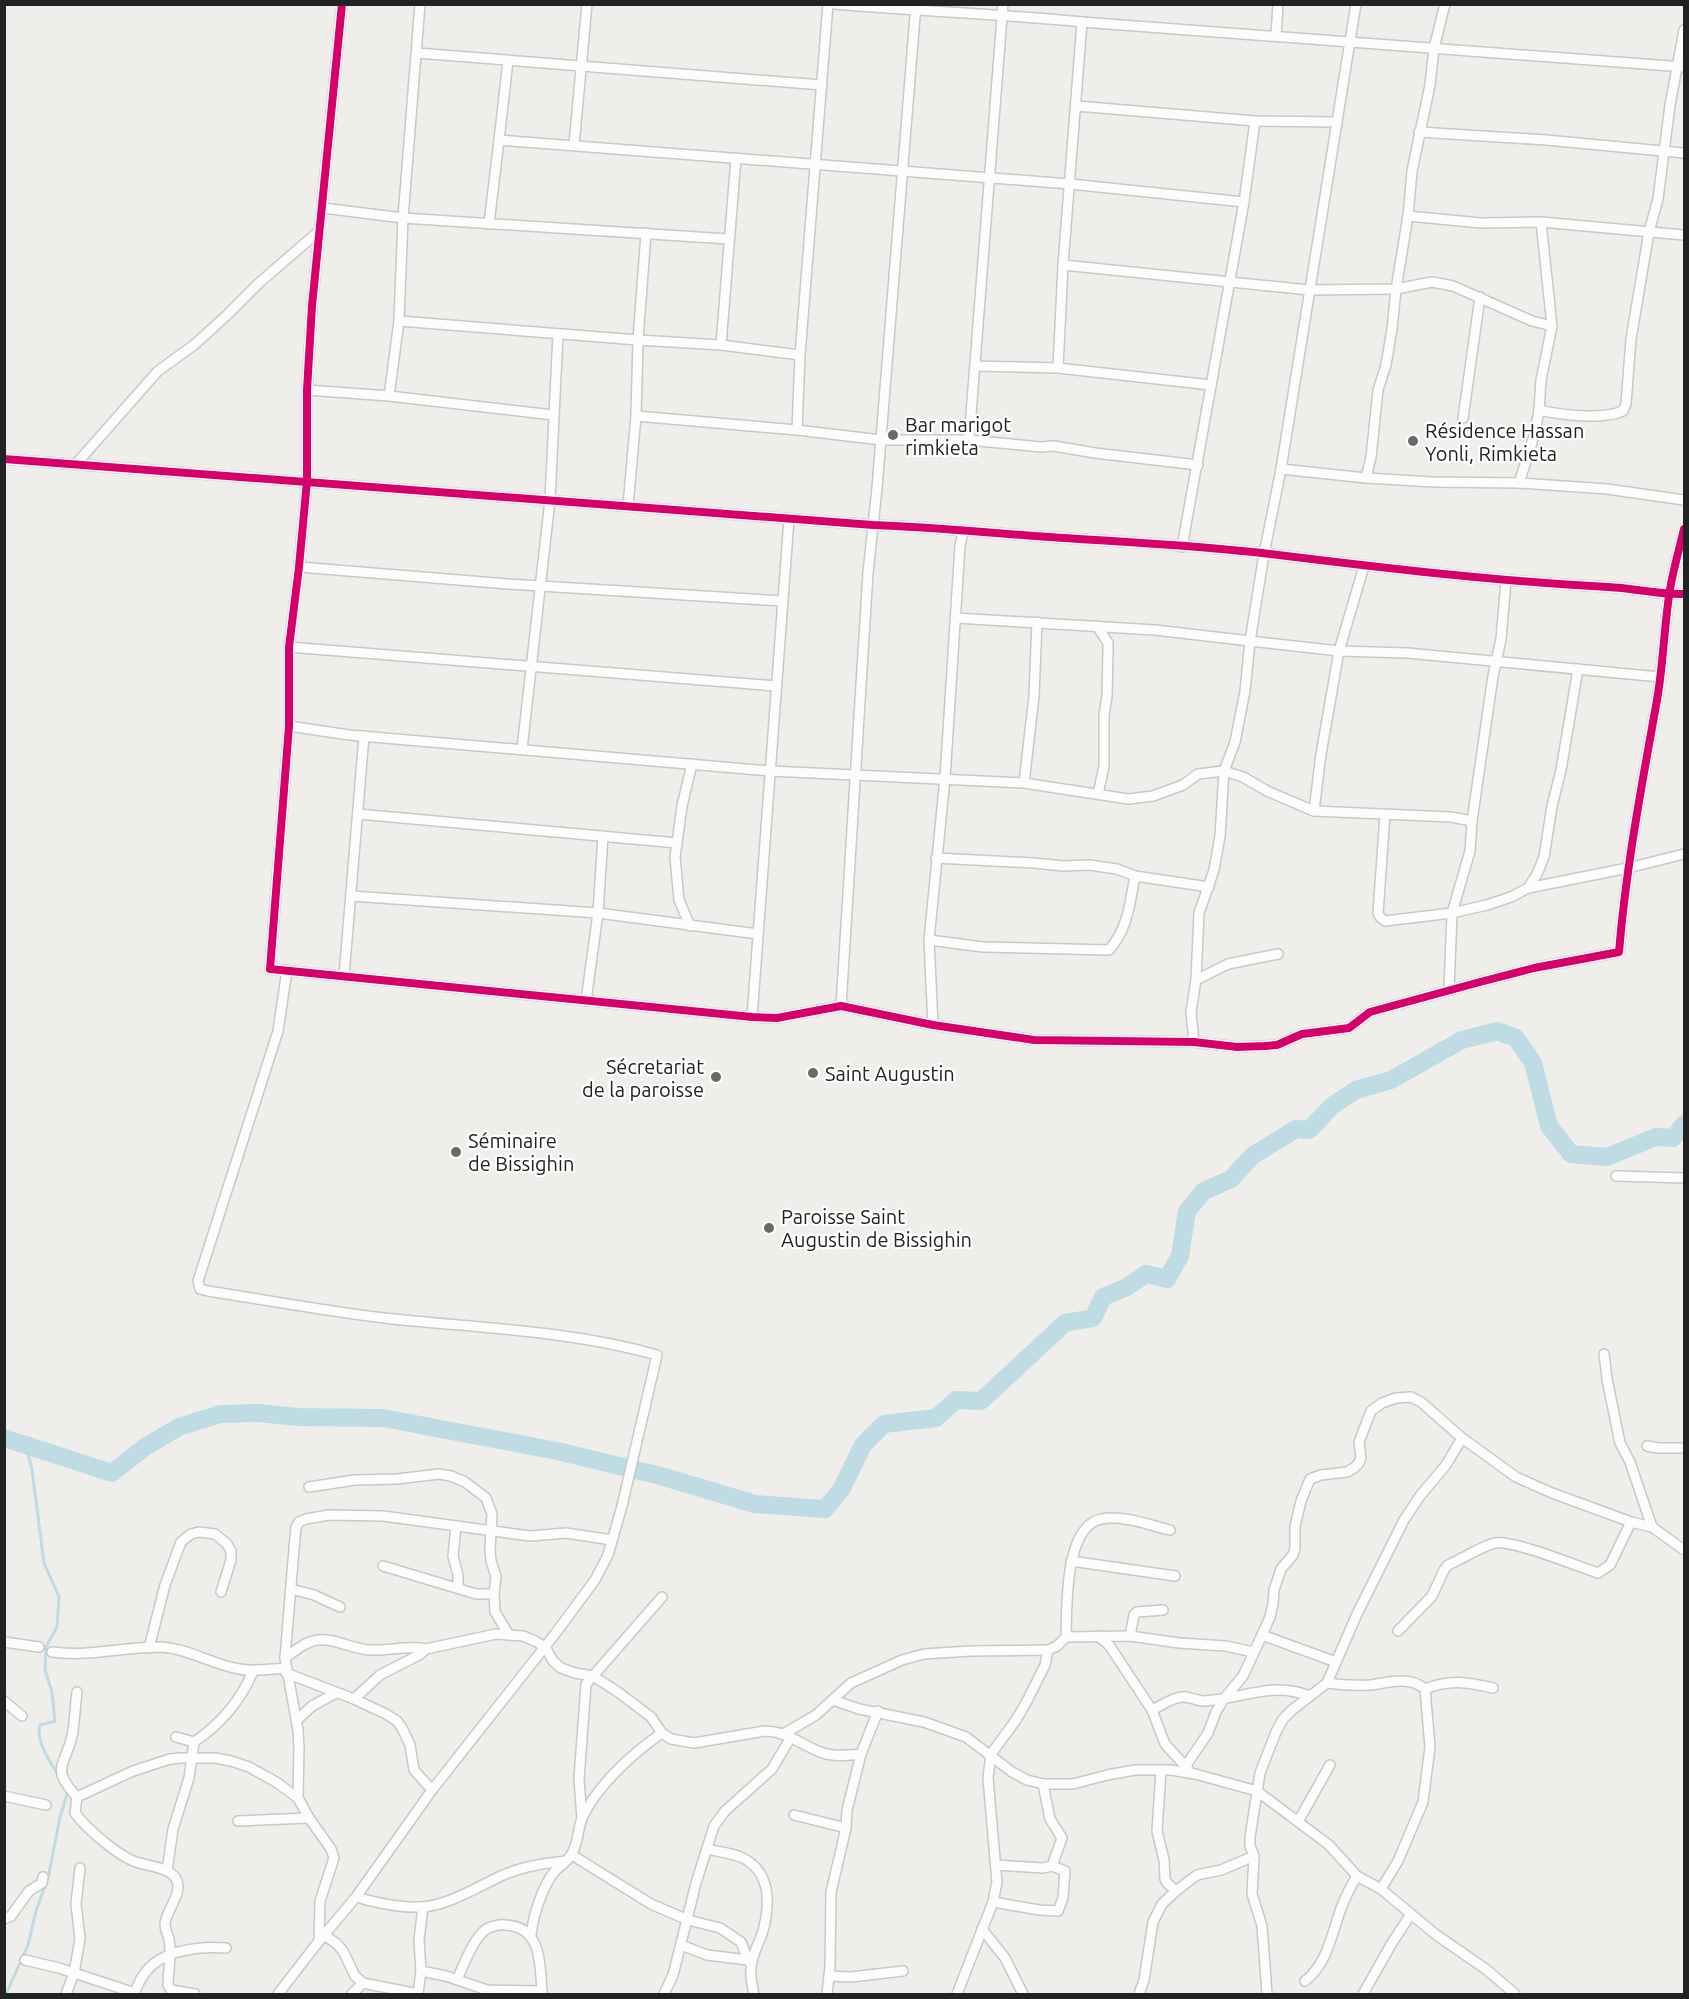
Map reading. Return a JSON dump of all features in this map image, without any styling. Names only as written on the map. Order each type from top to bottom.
[{"type":"street","points":[[342,4],[323,208],[318,232],[307,390],[307,481],[289,647],[289,726],[270,969],[752,1017],[777,1018],[841,1006],[933,1025],[1034,1040],[1194,1042],[1237,1047],[1277,1045],[1302,1034],[1349,1028],[1370,1012],[1534,968],[1619,952],[1628,868],[1660,677],[1669,595],[1684,530]]},
{"type":"street","points":[[389,396],[399,321],[403,218],[420,4]]},
{"type":"street","points":[[574,145],[587,4]]},
{"type":"street","points":[[797,430],[800,355],[828,4]]},
{"type":"street","points":[[834,4],[1003,9],[1082,22],[1681,67]]},
{"type":"street","points":[[1276,36],[1278,4]]},
{"type":"street","points":[[1194,1042],[1191,1012],[1196,980],[1199,913],[1214,870],[1220,836],[1224,771],[1235,742],[1245,691],[1250,640],[1281,470],[1356,4]]},
{"type":"street","points":[[1366,478],[1372,449],[1377,396],[1386,365],[1392,329],[1412,171],[1430,85],[1434,48],[1445,4]]},
{"type":"street","points":[[841,1006],[868,573],[916,8]]},
{"type":"street","points":[[969,440],[1003,9]]},
{"type":"street","points":[[1058,368],[1063,265],[1082,22]]},
{"type":"street","points":[[1539,410],[1560,415],[1585,416],[1617,413],[1623,411],[1626,404],[1631,339],[1681,67],[1684,30]]},
{"type":"street","points":[[417,53],[822,85]]},
{"type":"street","points":[[489,224],[508,61]]},
{"type":"street","points":[[1077,106],[1255,121],[1337,122]]},
{"type":"street","points":[[1182,547],[1244,202],[1255,121]]},
{"type":"street","points":[[1419,132],[1546,140],[1684,153]]},
{"type":"street","points":[[499,140],[1070,184],[1244,202]]},
{"type":"street","points":[[721,345],[736,158]]},
{"type":"street","points":[[323,208],[403,218],[728,239]]},
{"type":"street","points":[[1408,216],[1481,223],[1541,222],[1684,235]]},
{"type":"street","points":[[1519,483],[1535,433],[1541,380],[1552,326],[1541,222]]},
{"type":"street","points":[[76,464],[158,371],[194,345],[259,283],[318,232]]},
{"type":"street","points":[[628,506],[636,416],[638,340],[646,233]]},
{"type":"street","points":[[1063,265],[1229,280],[1309,290],[1396,289],[1432,282],[1454,286],[1532,321],[1552,326]]},
{"type":"street","points":[[1463,418],[1480,297]]},
{"type":"street","points":[[399,321],[721,345],[800,355]]},
{"type":"street","points":[[522,749],[550,500],[558,334]]},
{"type":"street","points":[[975,366],[1058,368],[1210,385]]},
{"type":"street","points":[[307,390],[389,396],[553,415]]},
{"type":"street","points":[[636,416],[797,430],[880,440],[969,440],[1041,447],[1054,446],[1198,465]]},
{"type":"street","points":[[4,459],[1182,547],[1506,581],[1616,587],[1669,595],[1684,594]]},
{"type":"street","points":[[1281,470],[1433,482],[1519,483],[1607,489],[1684,500]]},
{"type":"street","points":[[752,1017],[789,519]]},
{"type":"street","points":[[933,1025],[929,940],[945,778],[960,546],[963,531]]},
{"type":"street","points":[[1314,811],[1321,754],[1339,651],[1364,566]]},
{"type":"street","points":[[299,567],[540,586],[782,601]]},
{"type":"street","points":[[1449,990],[1452,913],[1470,850],[1472,821],[1495,661],[1501,639],[1506,581]]},
{"type":"street","points":[[956,618],[1155,630],[1339,651],[1407,653],[1660,677]]},
{"type":"street","points":[[1024,783],[1034,696],[1037,622]]},
{"type":"street","points":[[1097,626],[1108,643],[1104,766],[1098,794]]},
{"type":"street","points":[[289,647],[776,686]]},
{"type":"street","points":[[1528,888],[1538,874],[1544,857],[1578,669]]},
{"type":"street","points":[[289,726],[364,736],[770,771],[1024,783],[1128,799],[1154,796],[1183,785],[1198,774],[1224,771],[1243,777],[1267,791],[1314,811],[1451,817],[1472,821]]},
{"type":"street","points":[[344,976],[364,736]]},
{"type":"street","points":[[690,926],[679,900],[675,857],[682,806],[692,764]]},
{"type":"street","points":[[358,814],[677,843]]},
{"type":"street","points":[[1385,815],[1378,913],[1385,921],[1452,913],[1511,897],[1528,888],[1684,854]]},
{"type":"street","points":[[586,1001],[598,913],[603,836]]},
{"type":"street","points":[[936,858],[1063,866],[1089,865],[1117,869],[1135,876],[1209,887]]},
{"type":"street","points":[[929,940],[983,947],[1109,950],[1117,941],[1127,919],[1135,876]]},
{"type":"street","points":[[351,896],[598,913],[758,934]]},
{"type":"street","points":[[1196,980],[1228,964],[1278,954]]},
{"type":"street","points":[[278,1995],[321,1938],[356,1897],[432,1790],[595,1580],[612,1540],[657,1355],[624,1346],[544,1333],[383,1318],[200,1289],[198,1281],[278,1031],[287,970]]},
{"type":"street","points":[[1616,1176],[1684,1178]]},
{"type":"street","points":[[1604,1354],[1620,1443],[1630,1462],[1652,1527]]},
{"type":"street","points":[[1185,1767],[1208,1733],[1215,1712],[1243,1676],[1270,1617],[1274,1590],[1281,1569],[1293,1555],[1295,1526],[1310,1479],[1321,1475],[1347,1472],[1359,1463],[1361,1457],[1359,1442],[1371,1411],[1382,1404],[1396,1398],[1411,1397],[1421,1402],[1462,1438],[1516,1477],[1552,1493],[1631,1522],[1652,1527],[1684,1550]]},
{"type":"street","points":[[1267,1995],[1262,1926],[1252,1894],[1254,1856],[1250,1846],[1260,1773],[1266,1754],[1283,1719],[1327,1683],[1357,1614],[1404,1520],[1420,1496],[1446,1465],[1462,1438]]},
{"type":"street","points":[[1647,1446],[1684,1448]]},
{"type":"street","points":[[309,1487],[355,1480],[397,1479],[439,1474],[465,1482],[486,1498],[492,1514],[491,1561],[496,1575],[495,1612],[509,1635]]},
{"type":"street","points":[[298,1798],[299,1748],[286,1666],[296,1527],[302,1520],[322,1515],[364,1515],[403,1518],[530,1536],[566,1533],[612,1540]]},
{"type":"street","points":[[1066,1637],[1067,1586],[1071,1561],[1085,1529],[1100,1519],[1118,1519],[1170,1530]]},
{"type":"street","points":[[1398,1631],[1432,1596],[1448,1566],[1494,1544],[1505,1544],[1541,1553],[1598,1573],[1610,1565],[1631,1522]]},
{"type":"street","points":[[456,1526],[453,1556],[458,1575],[458,1588]]},
{"type":"street","points":[[149,1648],[165,1585],[181,1542],[192,1534],[199,1532],[215,1534],[227,1544],[231,1551],[231,1560],[221,1592]]},
{"type":"street","points":[[1071,1561],[1176,1576]]},
{"type":"street","points":[[383,1566],[476,1594],[494,1594]]},
{"type":"street","points":[[291,1589],[314,1595],[340,1607]]},
{"type":"street","points":[[582,1819],[579,1779],[586,1684],[662,1597]]},
{"type":"street","points":[[1130,1636],[1135,1613],[1163,1610]]},
{"type":"street","points":[[286,1666],[304,1644],[313,1641],[335,1641],[356,1648],[372,1650],[413,1646],[426,1649],[496,1635],[523,1636],[545,1647],[561,1668],[592,1676],[641,1708],[651,1717],[662,1734],[671,1739],[694,1743],[765,1731],[788,1735],[824,1753],[861,1754]]},
{"type":"street","points":[[1262,1635],[1336,1662]]},
{"type":"street","points":[[1098,1636],[1109,1645],[1152,1710],[1165,1744],[1185,1767],[1195,1774]]},
{"type":"street","points":[[664,1995],[673,1975],[696,1882],[718,1818],[771,1769],[788,1735],[816,1715],[850,1683],[902,1660],[924,1654],[1048,1650],[1057,1646],[1066,1637],[1130,1636],[1179,1643],[1226,1646],[1253,1652]]},
{"type":"street","points":[[4,1642],[39,1647]]},
{"type":"street","points":[[52,1652],[68,1654],[158,1647],[187,1651],[220,1664],[253,1671],[286,1666],[336,1693],[354,1699],[397,1721],[410,1745],[414,1770],[432,1790]]},
{"type":"street","points":[[354,1699],[380,1675],[426,1649]]},
{"type":"street","points":[[957,1995],[993,1902],[997,1882],[988,1778],[991,1754],[1027,1701],[1046,1665],[1048,1650]]},
{"type":"street","points":[[167,1871],[172,1829],[185,1794],[194,1742],[210,1730],[239,1698],[253,1671]]},
{"type":"street","points":[[1327,1683],[1350,1686],[1372,1685],[1395,1680],[1420,1685],[1425,1689],[1430,1747],[1423,1802],[1398,1861],[1381,1889]]},
{"type":"street","points":[[1425,1689],[1439,1683],[1453,1682],[1493,1688]]},
{"type":"street","points":[[1152,1710],[1179,1697],[1189,1697],[1199,1701],[1223,1700],[1273,1689],[1296,1690],[1310,1696]]},
{"type":"street","points":[[77,1692],[73,1731],[61,1770],[67,1786],[77,1797],[75,1813],[91,1830],[122,1855],[132,1861],[167,1871],[177,1882],[175,1896],[165,1925],[169,1940],[169,1988],[195,1995]]},
{"type":"street","points":[[296,1721],[312,1706],[336,1693]]},
{"type":"street","points":[[833,1700],[846,1705],[924,1722],[966,1737],[1012,1772],[1027,1780],[1043,1784],[1073,1784],[1135,1770],[1171,1770],[1195,1774],[1257,1791],[1299,1820],[1329,1845],[1357,1876],[1381,1889],[1515,1995]]},
{"type":"street","points":[[4,1701],[22,1716]]},
{"type":"street","points":[[827,1995],[830,1902],[846,1828],[847,1810],[861,1754],[878,1712]]},
{"type":"street","points":[[531,1935],[537,1909],[549,1879],[570,1857],[582,1819],[598,1793],[647,1743],[662,1734]]},
{"type":"street","points":[[176,1737],[194,1742]]},
{"type":"street","points":[[77,1797],[133,1771],[170,1759],[215,1758],[249,1767],[298,1798],[331,1849],[334,1858],[320,1901],[321,1938]]},
{"type":"street","points":[[1299,1820],[1330,1765]]},
{"type":"street","points":[[1161,1771],[1157,1830],[1164,1860],[1165,1880],[1176,1891]]},
{"type":"street","points":[[1043,1784],[1050,1819],[1062,1838],[1052,1866]]},
{"type":"street","points":[[4,1796],[46,1805]]},
{"type":"street","points":[[794,1815],[846,1828]]},
{"type":"street","points":[[238,1821],[309,1818]]},
{"type":"street","points":[[707,1849],[742,1858],[754,1867],[765,1881],[767,1908],[764,1929],[749,1962]]},
{"type":"street","points":[[1139,1995],[1144,1980],[1155,1915],[1162,1904],[1197,1875],[1221,1870],[1254,1856]]},
{"type":"street","points":[[356,1897],[394,1905],[423,1907],[475,1890],[510,1873],[570,1857],[633,1894],[688,1920],[720,1928],[732,1935],[741,1942],[749,1962],[754,1995]]},
{"type":"street","points":[[993,1902],[1055,1912],[1060,1910],[1065,1870],[1052,1866],[1042,1868],[996,1865]]},
{"type":"street","points":[[66,1995],[74,1973],[80,1940],[76,1904],[80,1868]]},
{"type":"street","points":[[1305,1981],[1321,1963],[1344,1901],[1357,1876]]},
{"type":"street","points":[[4,1919],[11,1916],[29,1891],[42,1883],[43,1877]]},
{"type":"street","points":[[321,1938],[337,1944],[356,1976],[363,1983],[418,1994],[421,1971],[419,1940],[423,1907]]},
{"type":"street","points":[[1363,1995],[1411,1914]]},
{"type":"street","points":[[421,1971],[457,1979],[487,1990],[542,1993],[537,1946],[531,1935],[512,1925],[503,1924],[488,1929],[481,1934],[457,1979]]},
{"type":"street","points":[[982,1929],[1005,1958],[1022,1994]]},
{"type":"street","points":[[681,1945],[706,1955],[749,1962]]},
{"type":"street","points":[[25,1960],[74,1973],[134,1994],[150,1967],[169,1956],[199,1948],[226,1948]]},
{"type":"street","points":[[829,1976],[851,1977],[903,1971]]},
{"type":"street","points":[[352,1995],[363,1983]]},
{"type":"waterway","points":[[4,1438],[112,1473],[145,1447],[179,1427],[220,1414],[257,1413],[298,1417],[383,1418],[557,1451],[657,1475],[755,1504],[825,1509],[841,1490],[863,1445],[884,1424],[936,1418],[956,1400],[981,1401],[1065,1323],[1093,1318],[1103,1297],[1127,1287],[1146,1274],[1167,1279],[1180,1256],[1187,1211],[1204,1191],[1231,1179],[1252,1156],[1296,1129],[1309,1130],[1333,1105],[1356,1090],[1391,1080],[1462,1040],[1497,1031],[1516,1038],[1533,1063],[1549,1126],[1571,1154],[1607,1157],[1656,1137],[1673,1138],[1684,1124]]},
{"type":"waterway","points":[[26,1445],[32,1470],[44,1563],[59,1597],[57,1627],[46,1647],[45,1670],[52,1692],[55,1721],[40,1725],[39,1731],[44,1751],[58,1775]]},
{"type":"waterway","points":[[6,1994],[28,1945],[36,1911],[48,1878],[60,1817],[68,1791]]},
{"type":"cycle path","points":[[342,4],[312,306],[307,390],[307,481],[289,647],[289,726],[270,969],[752,1017],[777,1018],[841,1006],[933,1025],[1034,1040],[1194,1042],[1237,1047],[1277,1045],[1302,1034],[1349,1028],[1370,1012],[1534,968],[1619,952],[1630,857],[1659,687],[1670,587],[1684,529]]},
{"type":"cycle path","points":[[4,459],[873,525],[1188,546],[1481,578],[1684,594]]},
{"type":"place","name":"Bar marigot rimkieta","points":[[893,435]]},
{"type":"place","name":"Résidence Hassan Yonli, Rimkieta","points":[[1413,441]]},
{"type":"place","name":"Saint Augustin","points":[[813,1073]]},
{"type":"place","name":"Sécretariat de la paroisse","points":[[716,1077]]},
{"type":"place","name":"Séminaire de Bissighin","points":[[456,1152]]},
{"type":"place","name":"Paroisse Saint Augustin de Bissighin","points":[[769,1228]]}]
